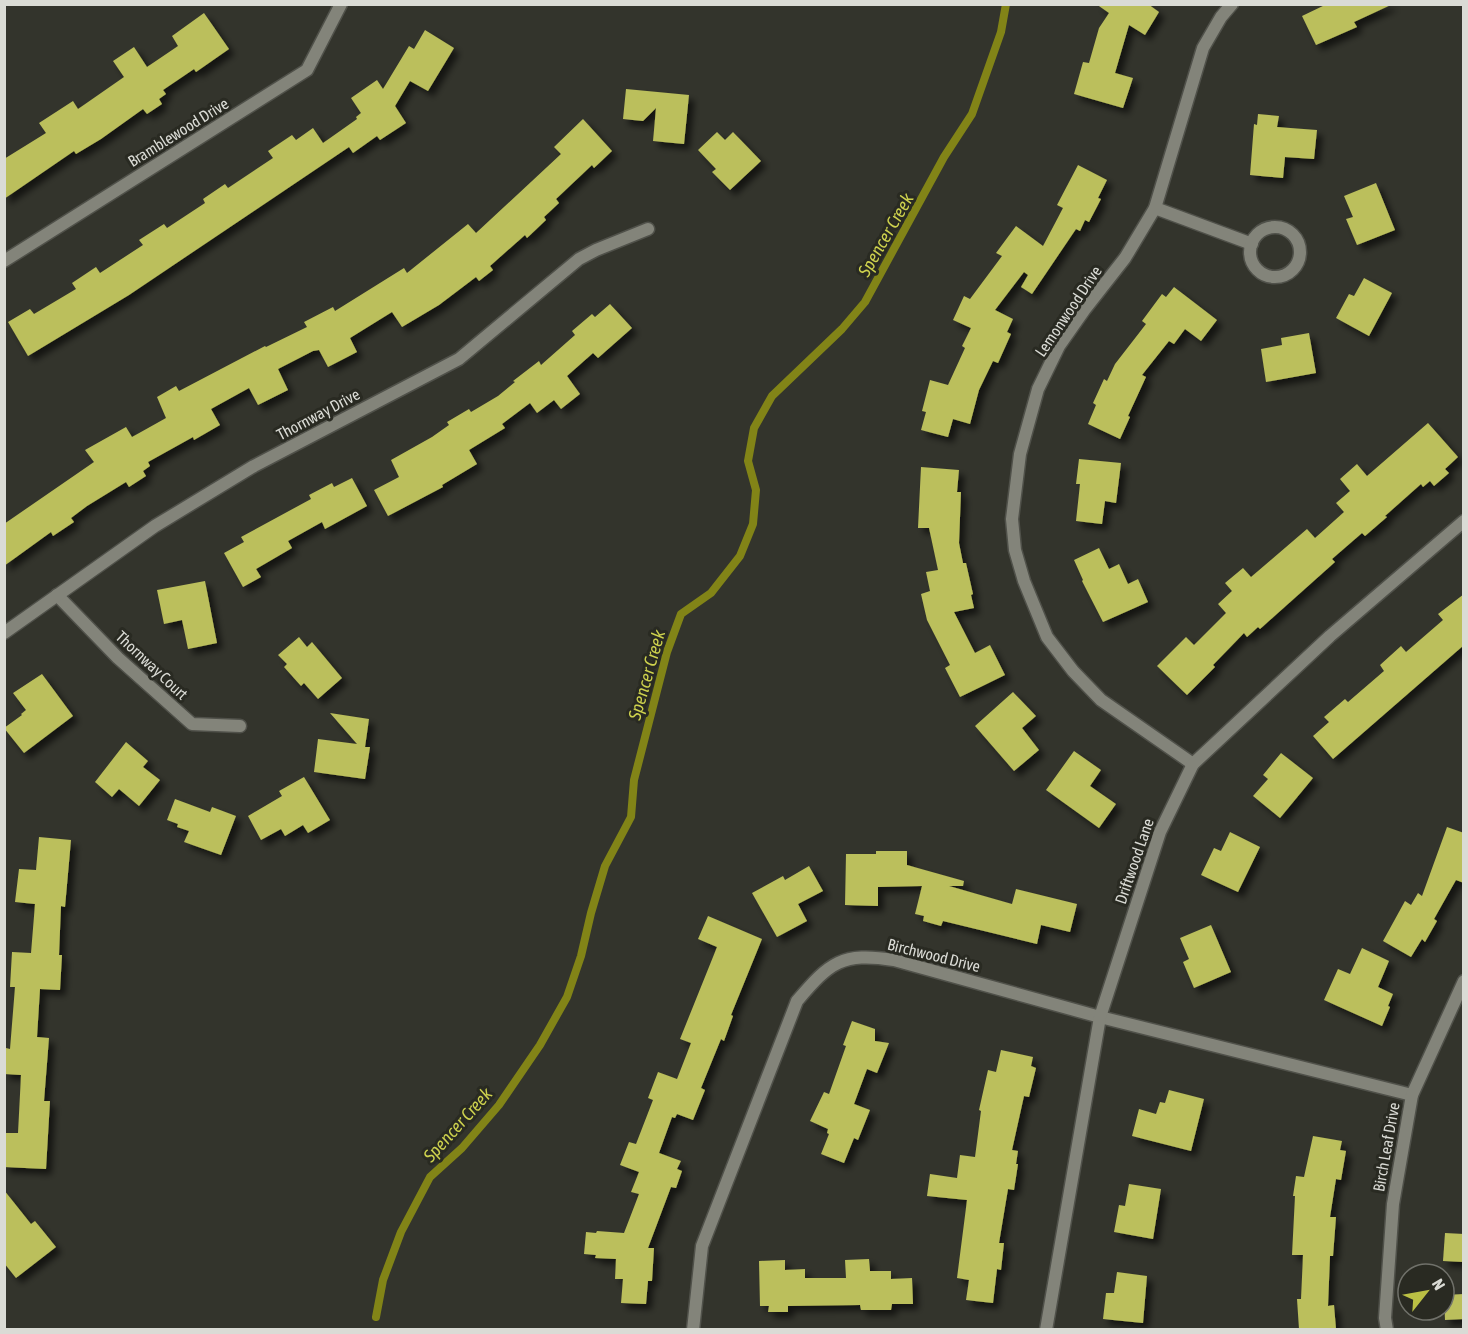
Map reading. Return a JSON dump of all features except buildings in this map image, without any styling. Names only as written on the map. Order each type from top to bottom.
[{"type":"street","name":"Bramblewood Drive","points":[[4,261],[308,70],[341,4]]},
{"type":"street","name":"Lemonwood Drive","points":[[1193,764],[1101,700],[1073,671],[1047,637],[1024,581],[1016,550],[1012,519],[1020,454],[1038,389],[1059,346],[1125,258],[1155,208],[1203,48],[1221,17],[1233,4]]},
{"type":"street","points":[[1155,208],[1252,244]]},
{"type":"street","points":[[1274,227],[1282,228],[1290,232],[1299,244],[1299,260],[1295,267],[1282,276],[1267,275],[1254,264],[1251,257],[1252,244],[1258,233],[1274,227]]},
{"type":"street","name":"Thornway Drive","points":[[4,633],[155,526],[254,466],[459,358],[579,259],[648,229]]},
{"type":"street","name":"Driftwood Lane","points":[[1047,1329],[1100,1017],[1160,831],[1193,764],[1330,636],[1464,521]]},
{"type":"street","name":"Thornway Court","points":[[57,595],[118,658],[192,724],[240,726]]},
{"type":"street","name":"Birchwood Drive","points":[[693,1329],[702,1246],[797,1001],[818,976],[834,964],[852,957],[894,960],[1100,1017],[1412,1095]]},
{"type":"street","name":"Birch Leaf Drive","points":[[1388,1329],[1385,1318],[1393,1204],[1412,1095],[1464,981]]},
{"type":"waterway","name":"Spencer Creek","points":[[376,1317],[383,1280],[401,1232],[430,1177],[462,1148],[499,1105],[540,1045],[567,997],[581,956],[605,866],[631,817],[634,780],[667,652],[681,614],[711,593],[740,556],[753,524],[756,490],[748,461],[754,428],[772,396],[842,329],[865,302],[944,157],[972,114],[1001,32],[1006,4]]}]
